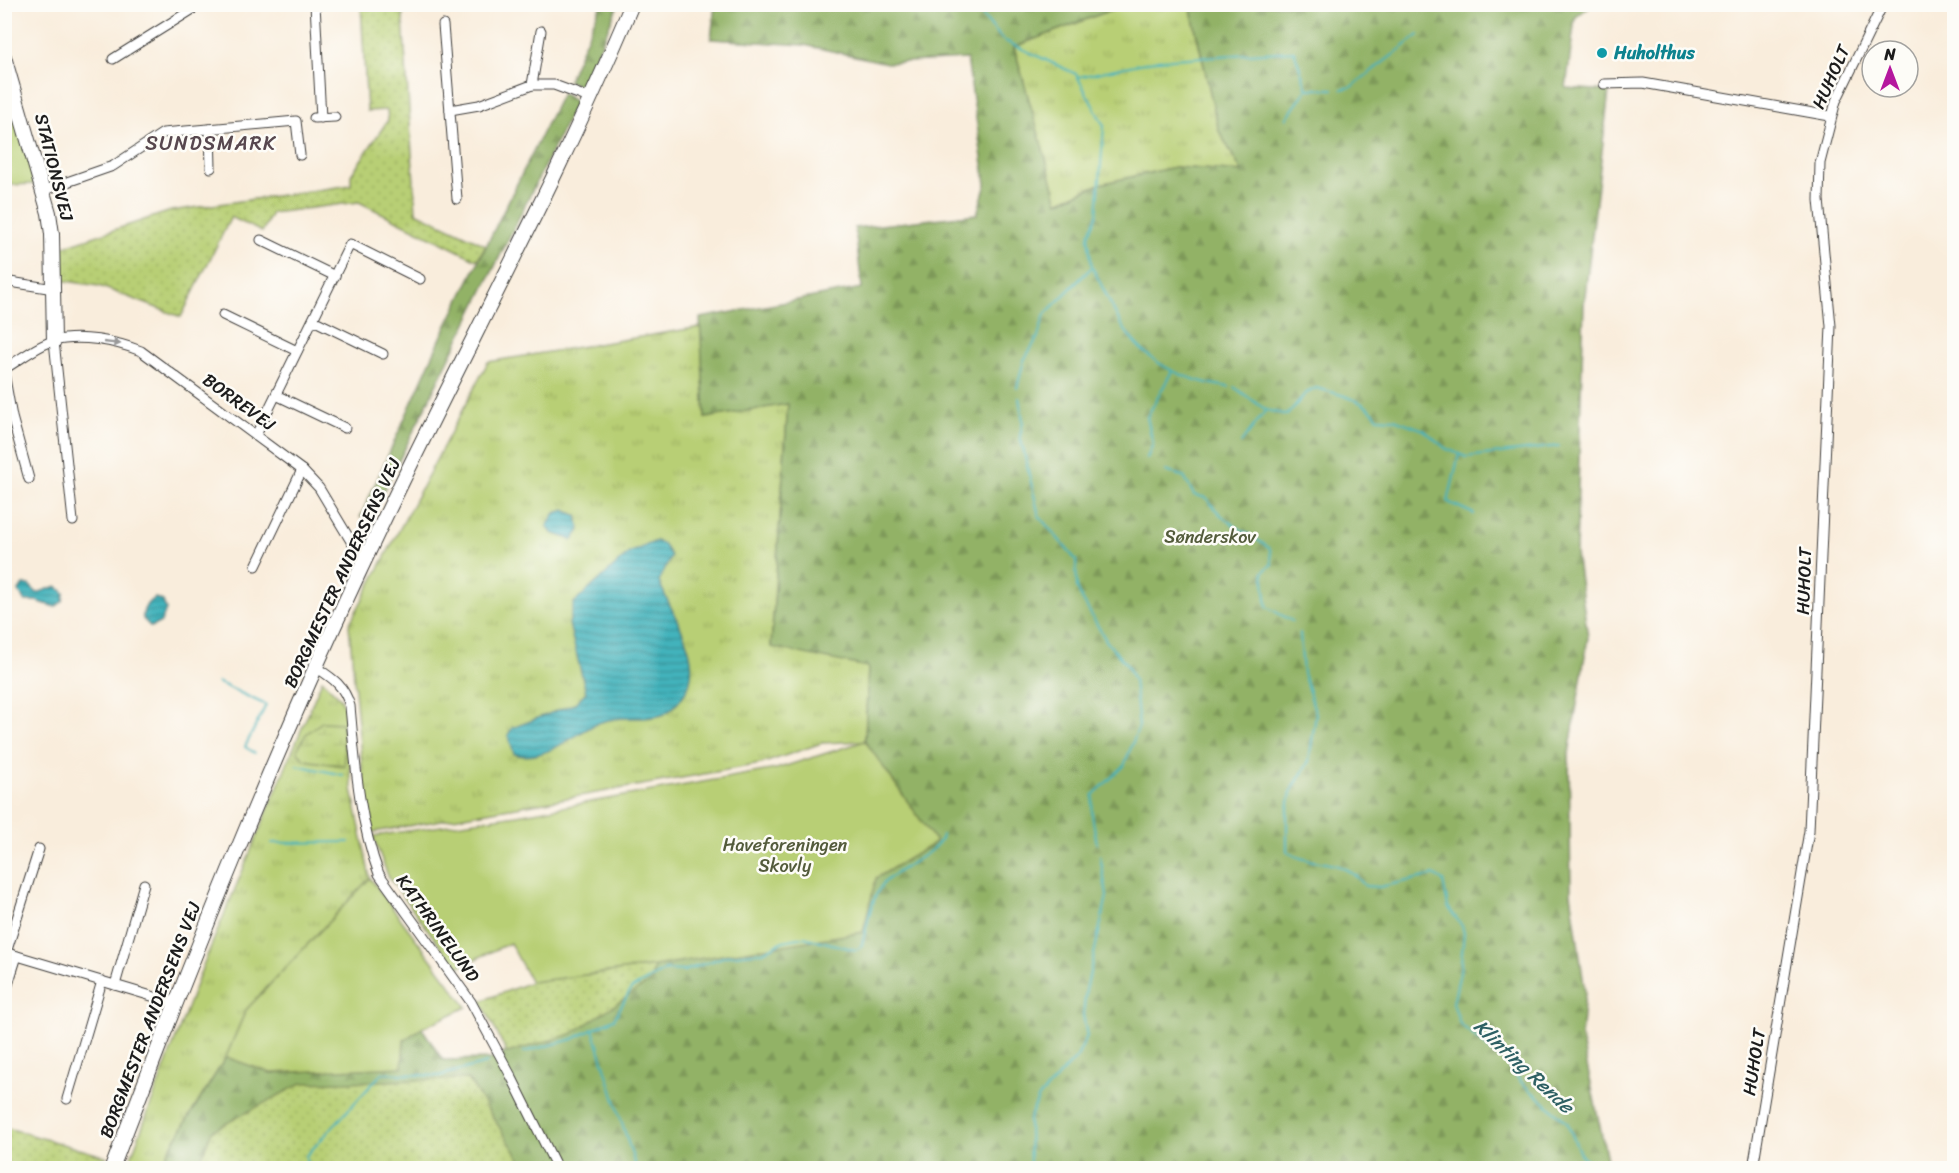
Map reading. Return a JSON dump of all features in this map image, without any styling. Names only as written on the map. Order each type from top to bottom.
[{"type":"street","points":[[113,59],[201,4]]},
{"type":"street","points":[[315,4],[318,118],[334,117]]},
{"type":"street","name":"BORGMESTER ANDERSENS VEJ","points":[[112,1168],[232,862],[368,553],[592,99],[632,4]]},
{"type":"street","name":"HUHOLT","points":[[1753,1168],[1809,831],[1831,326],[1819,200],[1820,164],[1830,116],[1883,4]]},
{"type":"street","points":[[443,25],[457,199]]},
{"type":"street","points":[[532,85],[541,31]]},
{"type":"street","name":"STATIONSVEJ","points":[[4,57],[44,190],[52,234],[54,341]]},
{"type":"street","points":[[1604,84],[1643,83],[1830,116]]},
{"type":"street","points":[[450,110],[479,105],[532,85],[554,86],[592,99]]},
{"type":"street","points":[[44,190],[113,166],[163,133],[296,121],[300,155]]},
{"type":"street","points":[[210,129],[212,168]]},
{"type":"street","points":[[261,240],[335,276]]},
{"type":"street","points":[[256,435],[350,244],[420,279]]},
{"type":"street","points":[[4,281],[54,289]]},
{"type":"street","points":[[224,315],[297,351]]},
{"type":"street","points":[[313,320],[383,354]]},
{"type":"street","name":"BORREVEJ","points":[[4,369],[54,341],[75,339],[124,344],[141,351],[302,470],[319,488],[352,543],[368,553]]},
{"type":"street","points":[[54,341],[73,521]]},
{"type":"street","points":[[4,373],[12,417],[29,479]]},
{"type":"street","points":[[276,394],[345,428]]},
{"type":"street","points":[[256,566],[302,470]]},
{"type":"street","name":"KATHRINELUND","points":[[317,668],[337,681],[346,691],[350,706],[362,807],[371,853],[379,874],[471,1002],[512,1076],[557,1168]]},
{"type":"street","points":[[39,849],[5,952],[175,1004]]},
{"type":"street","points":[[115,985],[144,884]]},
{"type":"street","points":[[4,997],[17,956]]},
{"type":"street","points":[[67,1099],[102,981]]},
{"type":"green space","points":[[361,5],[402,5],[416,212],[486,245],[477,260],[359,202],[272,213],[262,232],[231,217],[181,317],[99,286],[60,280],[59,248],[171,211],[351,185],[351,175],[388,120],[387,110],[367,111]]},
{"type":"green space","points":[[601,5],[618,5],[583,87],[568,81]]},
{"type":"green space","name":"Sønderskov","points":[[715,5],[1124,5],[1014,47],[1058,202],[1100,184],[1175,167],[1242,172],[1219,131],[1190,5],[1591,5],[1575,18],[1566,88],[1609,91],[1584,304],[1576,553],[1588,637],[1569,754],[1571,893],[1585,992],[1581,1037],[1608,1164],[1649,1168],[162,1168],[167,1153],[226,1057],[271,1073],[402,1067],[404,1041],[422,1028],[443,1060],[492,1059],[652,980],[654,966],[863,932],[876,878],[936,842],[865,741],[868,667],[771,647],[788,404],[705,418],[700,318],[862,288],[855,228],[977,214],[986,184],[967,59],[887,63],[804,45],[711,39]]},
{"type":"green space","points":[[1124,5],[1190,5],[1219,131],[1243,172],[1175,167],[1100,184],[1057,202],[1014,47]]},
{"type":"green space","points":[[562,93],[576,102],[377,505],[360,518],[442,335]]},
{"type":"green space","points":[[4,95],[9,95],[38,184],[5,185]]},
{"type":"green space","points":[[701,327],[705,418],[788,403],[771,646],[868,667],[865,741],[822,743],[761,764],[368,833],[349,625],[488,362]]},
{"type":"green space","points":[[322,680],[341,699],[346,712],[352,789],[370,878],[246,1010],[226,1057],[167,1153],[162,1168],[127,1168],[204,963]]},
{"type":"green space","points":[[322,722],[342,723],[345,766],[304,760],[297,750],[306,734]]},
{"type":"green space","name":"Haveforeningen Skovly","points":[[865,741],[936,842],[876,878],[863,932],[654,966],[531,982],[510,943],[456,968],[388,876],[373,836],[517,815],[776,769]]},
{"type":"green space","points":[[370,878],[467,1007],[422,1028],[404,1040],[402,1067],[271,1073],[226,1057],[246,1010]]},
{"type":"green space","points":[[654,966],[652,980],[571,1034],[507,1053],[481,1001],[531,982]]},
{"type":"green space","points":[[468,1079],[526,1168],[197,1168],[212,1131],[302,1083]]},
{"type":"green space","points":[[4,1127],[107,1157],[103,1168],[5,1168]]},
{"type":"water","points":[[565,510],[577,516],[580,530],[573,540],[552,533],[547,526],[555,513]]},
{"type":"water","points":[[656,541],[663,544],[671,556],[659,581],[690,653],[692,668],[690,682],[683,696],[674,707],[662,715],[603,721],[546,752],[525,756],[514,754],[508,735],[512,728],[574,704],[586,692],[569,624],[574,603],[629,553]]},
{"type":"water","points":[[23,585],[29,585],[37,593],[57,586],[64,593],[63,601],[55,607],[36,601],[24,601],[19,591]]},
{"type":"water","points":[[155,598],[163,601],[166,610],[161,622],[151,627],[143,619],[143,612],[147,604]]},
{"type":"waterway","points":[[981,4],[982,15],[1003,40],[1076,74],[1104,126],[1097,215],[1088,237],[1092,267],[1045,314],[1038,337],[1024,360],[1017,388]]},
{"type":"waterway","points":[[1342,89],[1351,87],[1419,35]]},
{"type":"waterway","points":[[1078,77],[1158,60],[1294,51],[1307,89],[1333,89]]},
{"type":"waterway","points":[[1286,119],[1307,89]]},
{"type":"waterway","points":[[1092,267],[1120,322],[1140,348],[1153,359],[1181,374],[1196,380],[1229,387]]},
{"type":"waterway","name":"Klinting Rende","points":[[1147,458],[1153,444],[1147,417],[1172,371]]},
{"type":"waterway","points":[[1234,387],[1266,410],[1287,415],[1305,394],[1316,388],[1342,395],[1366,406],[1378,418],[1394,419],[1424,430],[1445,448],[1466,457],[1559,446]]},
{"type":"waterway","points":[[1019,398],[1023,421],[1020,436],[1039,516],[1076,560],[1077,588],[1081,597],[1107,642],[1127,665],[1134,680],[1139,726],[1124,766],[1093,795],[1092,815],[1097,844]]},
{"type":"waterway","points":[[1241,443],[1266,410]]},
{"type":"waterway","points":[[1459,454],[1448,502],[1474,514]]},
{"type":"waterway","name":"Klinting Rende","points":[[1166,471],[1184,477],[1194,495],[1207,498],[1228,521],[1270,549],[1272,564],[1263,572],[1267,607],[1292,621]]},
{"type":"waterway","name":"Klinting Rende","points":[[1300,633],[1303,673],[1316,714],[1309,761],[1291,792],[1287,814],[1287,852],[1308,860],[1337,866],[1356,876],[1365,886],[1380,887],[1434,875],[1443,881],[1448,907],[1462,926],[1464,933],[1460,972],[1453,1003],[1460,1024],[1504,1061],[1522,1083],[1567,1122],[1580,1154],[1591,1163]]},
{"type":"waterway","points":[[217,682],[266,705],[245,747],[255,753]]},
{"type":"waterway","points":[[296,765],[343,775]]},
{"type":"waterway","points":[[524,1052],[573,1039],[614,1019],[631,989],[666,970],[684,971],[726,956],[763,952],[783,941],[804,937],[856,950],[861,947],[872,906],[882,885],[896,873],[925,855],[939,842],[942,835]]},
{"type":"waterway","points":[[272,843],[349,842]]},
{"type":"waterway","points":[[1030,1168],[1029,1119],[1039,1097],[1077,1057],[1087,1036],[1083,1015],[1086,990],[1107,896],[1100,855]]},
{"type":"waterway","points":[[593,1029],[636,1168]]},
{"type":"waterway","points":[[307,1168],[306,1156],[382,1073],[438,1076],[487,1063]]},
{"type":"place","name":"Huholthus","points":[[1602,53]]},
{"type":"district","name":"SUNDSMARK","points":[[211,143]]}]
